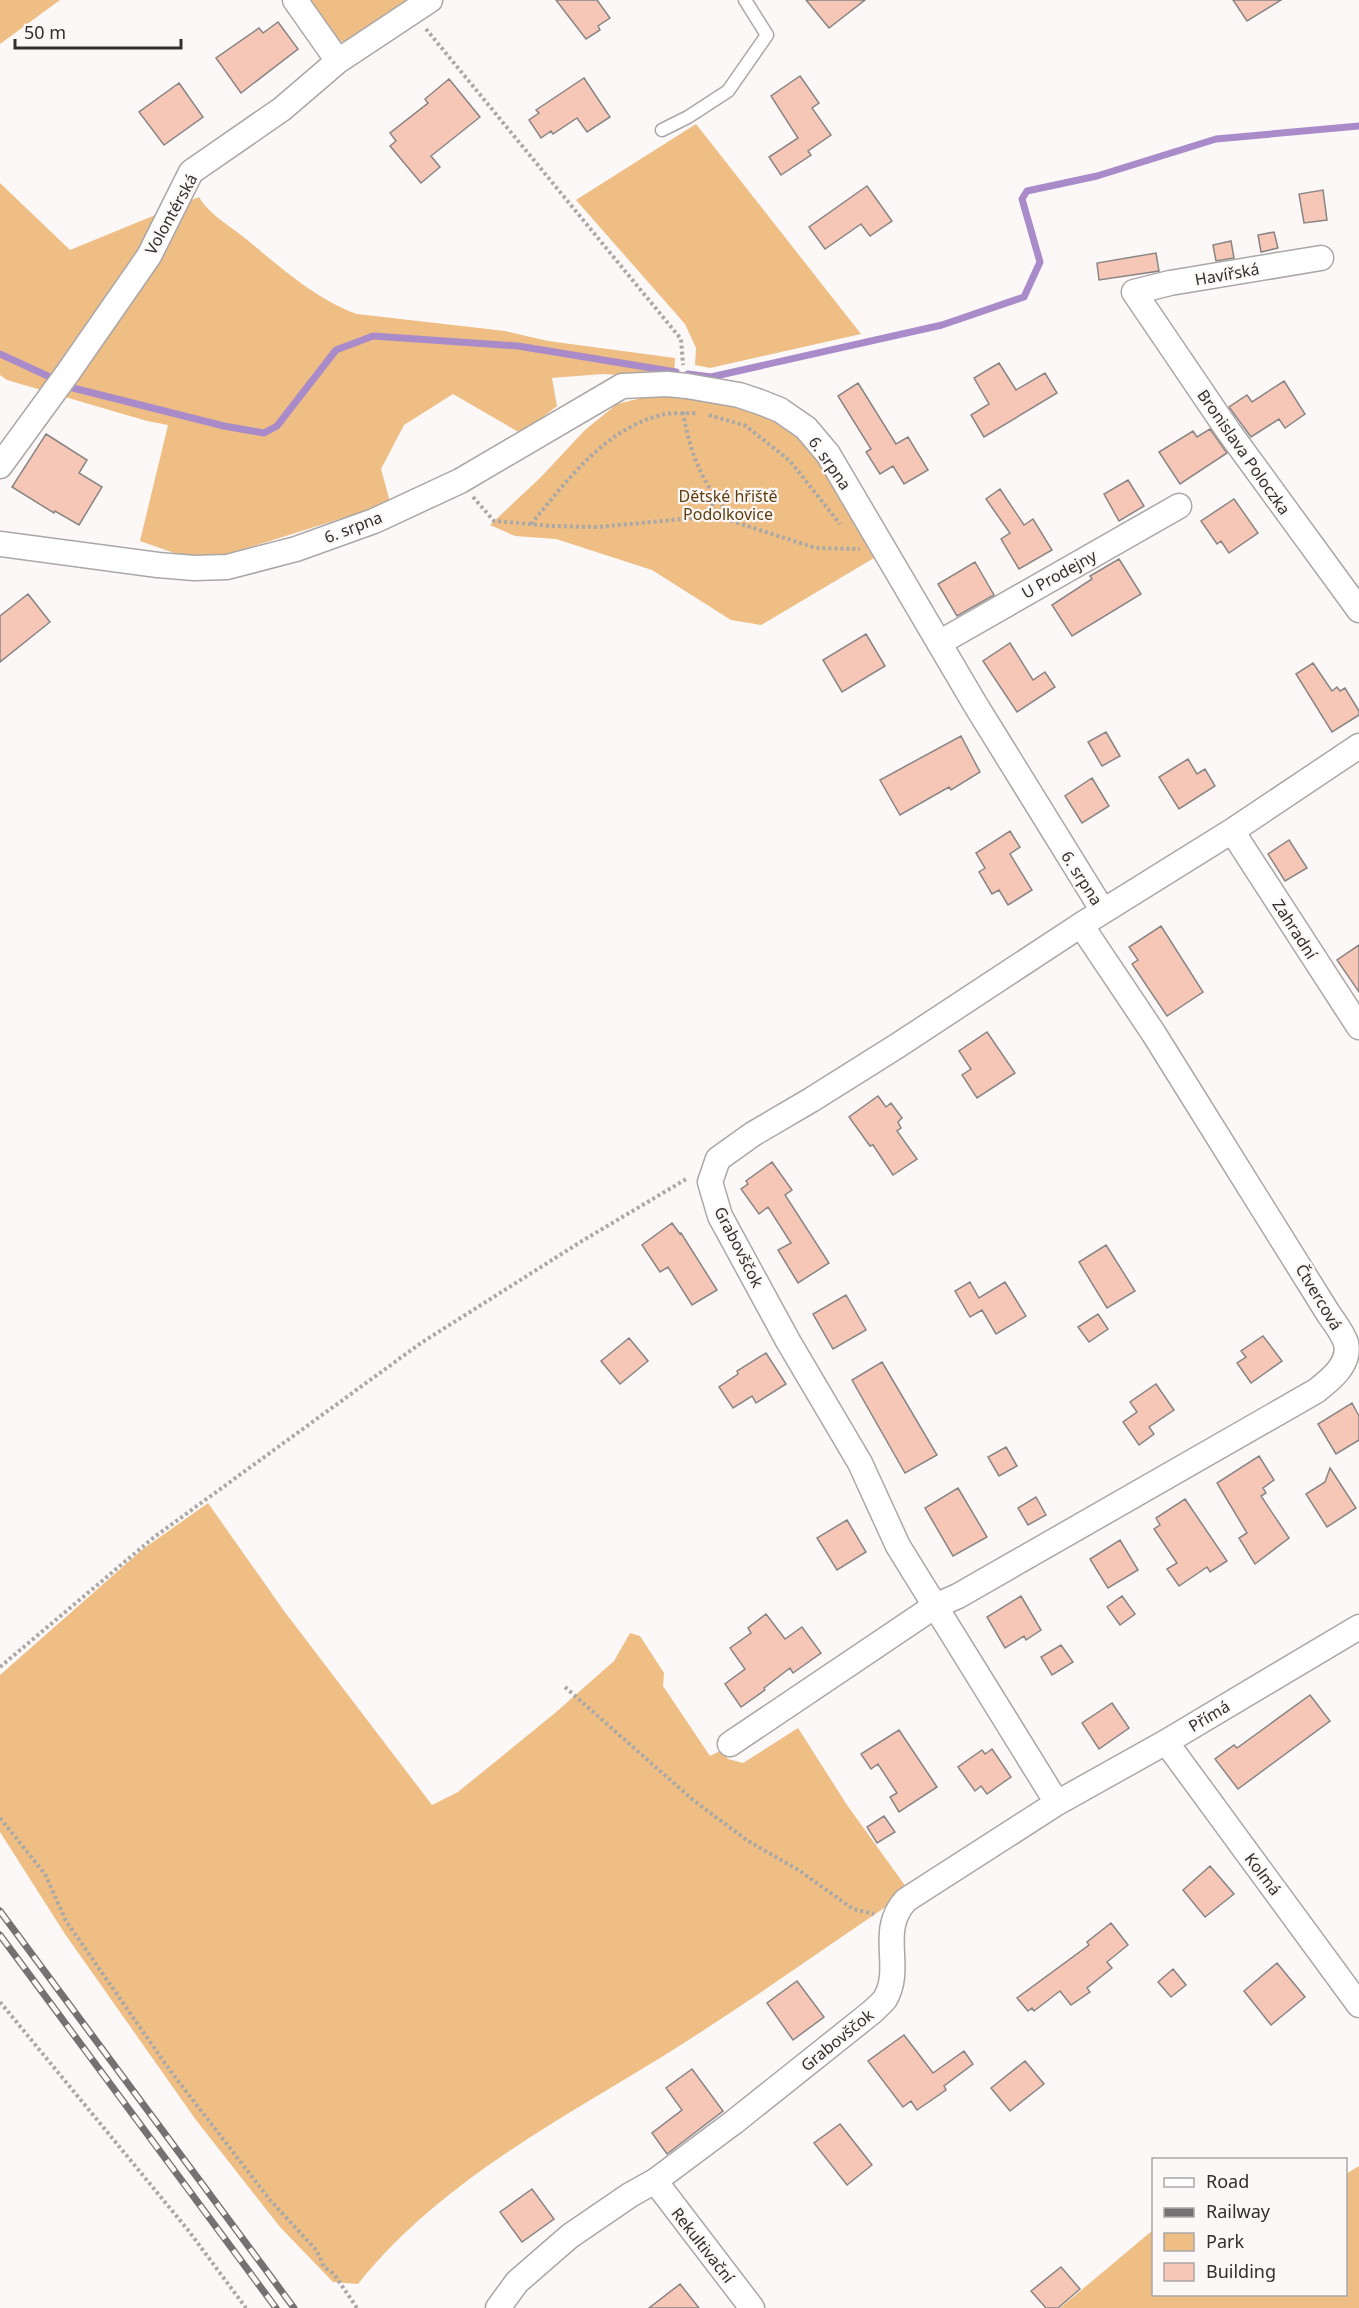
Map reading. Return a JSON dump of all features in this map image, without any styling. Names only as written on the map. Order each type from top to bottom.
[{"type":"street","points":[[295,0],[338,61]]},
{"type":"street","name":"Volontérská","points":[[0,466],[68,374],[149,256],[191,172],[282,109],[338,61],[421,6]]},
{"type":"street","name":"Havířská","points":[[1134,292],[1170,283],[1321,258]]},
{"type":"street","name":"Bronislava Poloczka","points":[[1134,292],[1236,441],[1359,610]]},
{"type":"street","name":"6. srpna","points":[[0,544],[158,565],[194,568],[227,567],[308,545],[374,520],[460,481],[622,386],[643,384],[685,386],[739,395],[780,410],[806,428],[828,454],[939,643],[1103,911],[1232,831],[1359,746]]},
{"type":"street","name":"U Prodejny","points":[[939,643],[1179,506]]},
{"type":"street","name":"Zahradní","points":[[1232,831],[1359,1027]]},
{"type":"street","points":[[714,1169],[718,1159],[753,1134],[811,1100],[1103,911]]},
{"type":"street","name":"Čtvercová","points":[[935,1606],[958,1596],[1316,1391],[1336,1375],[1344,1361],[1346,1344],[1304,1273],[1160,1043],[1081,925]]},
{"type":"street","name":"Grabovščok","points":[[714,1169],[710,1182],[720,1216],[788,1341],[861,1463],[898,1546],[1057,1803]]},
{"type":"street","points":[[730,1744],[935,1606]]},
{"type":"street","name":"Přímá","points":[[1057,1803],[1166,1742],[1359,1626]]},
{"type":"street","name":"Kolmá","points":[[1166,1742],[1359,2005]]},
{"type":"street","points":[[892,1919],[906,1900],[1057,1803]]},
{"type":"street","name":"Grabovščok","points":[[498,2308],[517,2282],[570,2236],[630,2195],[655,2181],[822,2052],[885,1999],[892,1977],[892,1919]]},
{"type":"street","name":"Rekultivační","points":[[655,2181],[752,2308]]},
{"type":"lane","points":[[662,130],[688,117],[728,91],[767,35],[745,0]]},
{"type":"path","points":[[421,6],[681,339],[685,386],[682,399],[698,469],[715,499],[737,522]]},
{"type":"path","points":[[531,524],[577,468],[602,446],[632,426],[663,415],[703,413],[746,426],[790,461],[846,531]]},
{"type":"path","points":[[460,481],[494,521],[597,527],[716,516],[816,548],[856,550],[882,545]]},
{"type":"path","points":[[707,517],[715,499]]},
{"type":"path","points":[[851,540],[856,550]]},
{"type":"path","points":[[0,1667],[153,1538],[421,1343],[582,1241],[693,1175],[714,1169]]},
{"type":"path","points":[[565,1688],[693,1800],[748,1841],[800,1871],[853,1909],[892,1919]]},
{"type":"path","points":[[0,1818],[45,1874],[66,1921],[168,2069],[270,2200],[317,2251],[324,2267],[334,2274],[357,2308]]},
{"type":"path","points":[[0,2002],[188,2230],[246,2308]]},
{"type":"green space","points":[[0,0],[60,0],[0,44]]},
{"type":"green space","points":[[302,0],[415,0],[350,44],[337,40]]},
{"type":"green space","points":[[696,124],[861,334],[710,368],[695,365],[696,348],[685,324],[576,200]]},
{"type":"green space","points":[[0,183],[70,250],[199,197],[218,218],[296,279],[326,299],[357,314],[505,331],[548,341],[675,358],[674,378],[603,374],[552,378],[557,406],[522,434],[453,394],[404,425],[381,469],[395,520],[362,512],[222,556],[180,555],[140,541],[168,425],[147,421],[7,380],[0,375]]},
{"type":"green space","name":"Dětské hřiště Podolkovice","points":[[658,394],[723,399],[780,423],[819,455],[863,531],[874,558],[761,625],[731,620],[652,570],[556,539],[515,536],[490,525],[540,478],[585,430],[617,404]]},
{"type":"green space","points":[[208,1503],[284,1611],[432,1805],[458,1792],[555,1713],[614,1661],[630,1633],[640,1636],[664,1673],[663,1686],[710,1756],[722,1750],[728,1759],[743,1763],[798,1728],[847,1805],[909,1891],[706,2029],[506,2153],[427,2213],[391,2247],[358,2284],[333,2282],[280,2227],[196,2120],[65,1934],[0,1832],[0,1675],[143,1549]]},
{"type":"green space","points":[[1359,2166],[1359,2308],[1060,2308],[1152,2231],[1152,2296],[1347,2296],[1347,2173]]},
{"type":"building","points":[[556,0],[597,0],[610,18],[598,26],[600,30],[586,39]]},
{"type":"building","points":[[806,0],[865,0],[829,28]]},
{"type":"building","points":[[1233,0],[1281,0],[1247,21]]},
{"type":"building","points":[[278,22],[298,49],[241,93],[216,58],[259,28],[263,33]]},
{"type":"building","points":[[800,76],[819,103],[812,108],[831,135],[808,151],[811,155],[781,175],[769,157],[798,138],[771,96]]},
{"type":"building","points":[[584,78],[610,117],[587,132],[577,118],[553,134],[551,131],[541,138],[529,120],[539,113],[536,110]]},
{"type":"building","points":[[449,79],[480,117],[431,156],[440,167],[421,183],[390,146],[396,141],[390,133],[428,103],[425,99]]},
{"type":"building","points":[[179,83],[203,117],[164,145],[139,112]]},
{"type":"building","points":[[867,186],[892,221],[870,236],[861,224],[825,249],[809,227]]},
{"type":"building","points":[[1323,190],[1327,220],[1304,223],[1299,194]]},
{"type":"building","points":[[1274,232],[1278,248],[1261,252],[1258,235]]},
{"type":"building","points":[[1231,241],[1234,258],[1216,261],[1213,245]]},
{"type":"building","points":[[1156,253],[1159,271],[1099,280],[1097,263]]},
{"type":"building","points":[[999,363],[1016,390],[1045,373],[1057,393],[984,437],[971,415],[989,404],[974,378]]},
{"type":"building","points":[[1284,381],[1305,414],[1285,428],[1279,419],[1251,437],[1229,407],[1247,395],[1252,402]]},
{"type":"building","points":[[858,383],[896,444],[908,437],[928,470],[904,484],[893,466],[880,474],[866,452],[871,449],[838,396]]},
{"type":"building","points":[[1210,429],[1227,453],[1180,484],[1159,452],[1193,431],[1197,437]]},
{"type":"building","points":[[46,434],[87,460],[79,473],[102,487],[79,525],[55,511],[54,513],[12,487]]},
{"type":"building","points":[[1128,480],[1144,506],[1119,521],[1104,494]]},
{"type":"building","points":[[1000,489],[1024,525],[1033,519],[1052,550],[1019,569],[1001,539],[1010,533],[986,499]]},
{"type":"building","points":[[1234,499],[1258,533],[1229,553],[1221,541],[1217,544],[1201,521]]},
{"type":"building","points":[[1119,559],[1141,594],[1072,636],[1052,605],[1092,579],[1090,576]]},
{"type":"building","points":[[975,562],[994,595],[957,616],[938,584]]},
{"type":"building","points":[[28,594],[50,622],[0,662],[0,616]]},
{"type":"building","points":[[866,634],[885,666],[842,692],[823,660]]},
{"type":"building","points":[[1010,643],[1033,680],[1045,672],[1055,687],[1017,712],[983,661]]},
{"type":"building","points":[[1313,663],[1332,691],[1337,687],[1340,691],[1345,688],[1359,711],[1359,715],[1332,732],[1296,674]]},
{"type":"building","points":[[1106,732],[1120,756],[1102,766],[1088,742]]},
{"type":"building","points":[[961,736],[980,772],[951,790],[949,787],[900,815],[880,780]]},
{"type":"building","points":[[1188,759],[1197,774],[1205,769],[1215,786],[1179,809],[1159,777]]},
{"type":"building","points":[[1092,778],[1109,806],[1082,823],[1065,796]]},
{"type":"building","points":[[1010,831],[1020,847],[1010,854],[1032,890],[1008,905],[999,890],[992,894],[979,872],[985,868],[976,853]]},
{"type":"building","points":[[1289,840],[1307,868],[1285,881],[1268,854]]},
{"type":"building","points":[[1161,926],[1203,992],[1167,1016],[1132,964],[1138,960],[1129,947]]},
{"type":"building","points":[[1359,945],[1359,992],[1337,960]]},
{"type":"building","points":[[987,1032],[1015,1073],[977,1098],[962,1075],[971,1069],[959,1051]]},
{"type":"building","points":[[878,1096],[886,1107],[891,1103],[902,1118],[898,1122],[901,1128],[897,1131],[917,1159],[893,1175],[873,1145],[870,1146],[849,1117]]},
{"type":"building","points":[[772,1162],[792,1190],[785,1195],[829,1263],[798,1283],[778,1250],[791,1243],[768,1207],[759,1214],[741,1189],[748,1184],[746,1181]]},
{"type":"building","points":[[672,1223],[681,1233],[717,1290],[692,1305],[668,1267],[660,1272],[642,1245]]},
{"type":"building","points":[[1106,1245],[1135,1291],[1107,1308],[1079,1262]]},
{"type":"building","points":[[970,1282],[979,1298],[1005,1282],[1026,1316],[996,1334],[982,1310],[970,1317],[955,1291]]},
{"type":"building","points":[[846,1295],[866,1330],[833,1349],[813,1314]]},
{"type":"building","points":[[1098,1314],[1108,1329],[1089,1342],[1078,1327]]},
{"type":"building","points":[[1263,1336],[1282,1361],[1251,1383],[1237,1363],[1246,1357],[1241,1351]]},
{"type":"building","points":[[629,1338],[648,1361],[620,1384],[601,1361]]},
{"type":"building","points":[[766,1353],[786,1384],[756,1403],[752,1396],[733,1408],[719,1387],[738,1374],[737,1371]]},
{"type":"building","points":[[882,1362],[937,1455],[905,1473],[852,1380]]},
{"type":"building","points":[[1156,1384],[1174,1410],[1149,1427],[1154,1434],[1139,1445],[1123,1422],[1137,1412],[1130,1402]]},
{"type":"building","points":[[1352,1403],[1359,1416],[1359,1440],[1336,1454],[1318,1424]]},
{"type":"building","points":[[1006,1447],[1017,1466],[999,1476],[988,1457]]},
{"type":"building","points":[[1259,1456],[1274,1480],[1263,1488],[1266,1493],[1261,1496],[1289,1538],[1255,1564],[1239,1538],[1247,1533],[1217,1483]]},
{"type":"building","points":[[1330,1468],[1356,1508],[1327,1527],[1306,1494],[1325,1482]]},
{"type":"building","points":[[958,1488],[987,1537],[953,1556],[925,1508]]},
{"type":"building","points":[[1036,1497],[1046,1515],[1028,1525],[1018,1508]]},
{"type":"building","points":[[1185,1499],[1227,1561],[1210,1572],[1207,1567],[1179,1586],[1167,1569],[1177,1563],[1154,1529],[1160,1525],[1156,1518]]},
{"type":"building","points":[[847,1520],[866,1552],[837,1570],[817,1538]]},
{"type":"building","points":[[1120,1540],[1138,1570],[1108,1588],[1090,1559]]},
{"type":"building","points":[[1021,1596],[1041,1630],[1026,1640],[1024,1636],[1005,1648],[987,1617]]},
{"type":"building","points":[[1122,1596],[1135,1614],[1120,1625],[1107,1607]]},
{"type":"building","points":[[766,1614],[785,1639],[802,1627],[821,1653],[793,1673],[790,1668],[741,1707],[725,1684],[745,1669],[730,1648],[751,1633],[748,1628]]},
{"type":"building","points":[[1061,1645],[1073,1662],[1052,1675],[1041,1657]]},
{"type":"building","points":[[1310,1695],[1330,1721],[1238,1789],[1215,1759],[1234,1745],[1237,1748]]},
{"type":"building","points":[[1112,1703],[1129,1728],[1099,1749],[1082,1723]]},
{"type":"building","points":[[899,1730],[937,1787],[899,1812],[890,1797],[897,1793],[878,1764],[871,1769],[861,1754]]},
{"type":"building","points":[[992,1749],[1011,1777],[987,1794],[981,1786],[975,1791],[958,1767],[982,1750],[985,1754]]},
{"type":"building","points":[[884,1816],[895,1832],[877,1843],[867,1827]]},
{"type":"building","points":[[1210,1866],[1234,1894],[1205,1917],[1183,1890]]},
{"type":"building","points":[[1111,1923],[1128,1945],[1107,1962],[1112,1968],[1087,1988],[1090,1992],[1071,2005],[1060,1991],[1034,2011],[1032,2008],[1028,2011],[1017,1998],[1089,1945],[1087,1942]]},
{"type":"building","points":[[1277,1963],[1305,1997],[1271,2025],[1244,1991]]},
{"type":"building","points":[[1173,1969],[1186,1985],[1171,1997],[1158,1982]]},
{"type":"building","points":[[797,1981],[824,2017],[793,2040],[767,2003]]},
{"type":"building","points":[[904,2035],[933,2073],[964,2051],[973,2064],[944,2086],[946,2090],[917,2110],[911,2101],[903,2107],[868,2061]]},
{"type":"building","points":[[1025,2061],[1044,2084],[1010,2111],[991,2088]]},
{"type":"building","points":[[692,2069],[723,2111],[667,2154],[652,2133],[682,2110],[666,2088]]},
{"type":"building","points":[[840,2124],[872,2165],[847,2185],[814,2143]]},
{"type":"building","points":[[532,2189],[554,2219],[522,2242],[500,2212]]},
{"type":"building","points":[[1061,2267],[1080,2289],[1058,2308],[1046,2308],[1031,2291]]},
{"type":"building","points":[[680,2284],[699,2308],[649,2308]]},
{"type":"waterway","points":[[688,374],[711,377],[942,325],[1024,297],[1040,262],[1022,199],[1027,191],[1097,176],[1216,139],[1359,126]]},
{"type":"waterway","points":[[73,388],[224,426],[264,433],[277,426],[336,350],[373,336],[518,346],[676,372]]},
{"type":"waterway","points":[[0,354],[52,378]]},
{"type":"railway","points":[[0,1911],[294,2308]]},
{"type":"railway","points":[[0,1935],[276,2308]]}]
